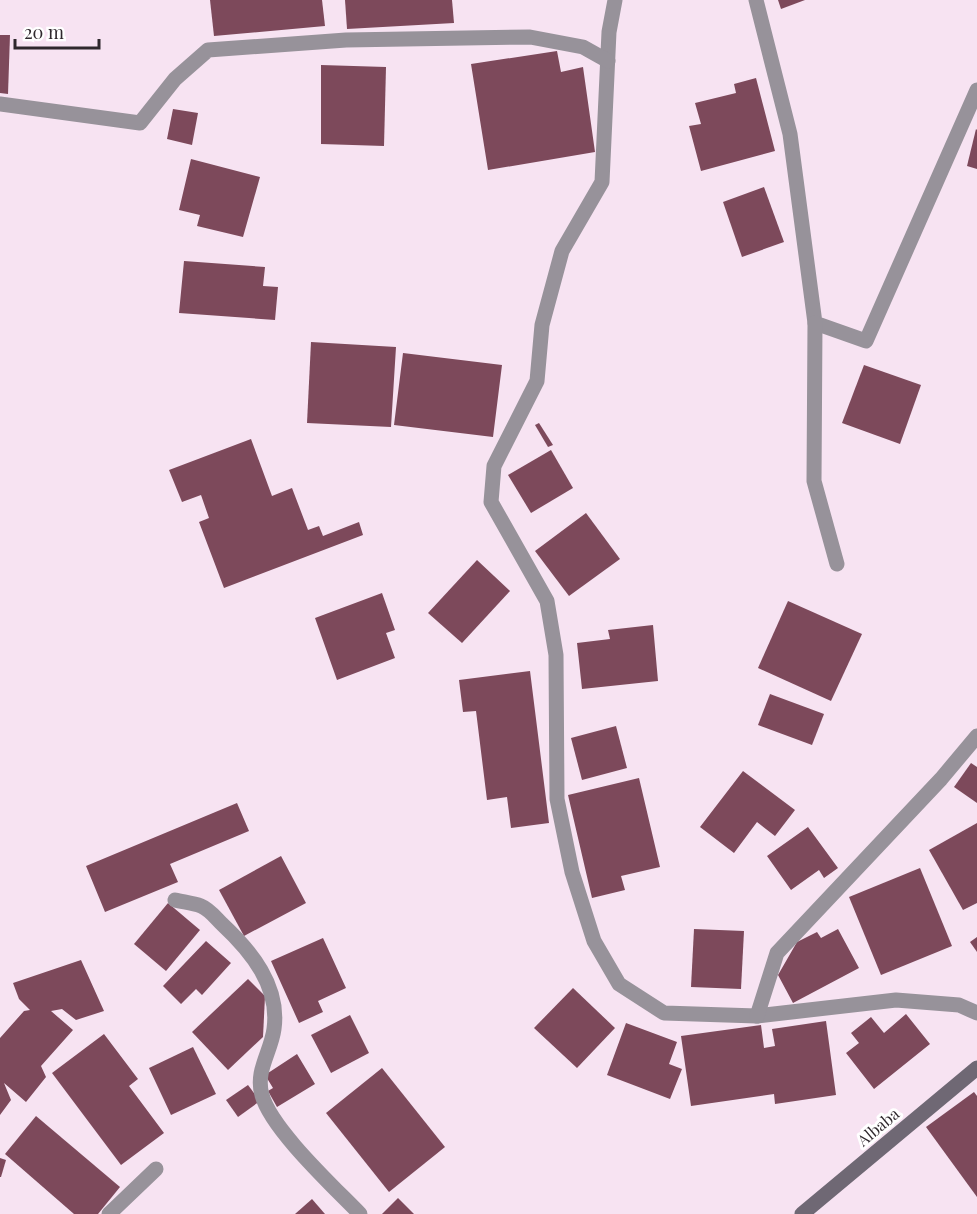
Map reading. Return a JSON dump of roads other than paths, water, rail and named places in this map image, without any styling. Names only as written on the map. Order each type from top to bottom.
[{"type":"street","points":[[615,0],[608,61],[602,182],[562,251],[542,325],[537,381],[494,466],[491,502],[547,602],[556,655],[557,799],[572,872],[594,941],[619,984],[664,1013],[757,1016],[896,1000],[959,1005],[977,1013]]},
{"type":"street","points":[[756,0],[790,134],[815,323],[814,481],[837,564]]},
{"type":"street","points":[[0,104],[141,123],[175,79],[208,51],[335,41],[530,37],[583,47],[608,61]]},
{"type":"street","points":[[815,323],[866,341],[977,90]]},
{"type":"street","points":[[757,1016],[777,953],[941,778],[977,736]]},
{"type":"street","points":[[175,900],[203,906],[237,938],[263,970],[273,997],[274,1029],[260,1074],[262,1095],[269,1111],[294,1143],[360,1214]]},
{"type":"street","name":"Albaba","points":[[802,1214],[977,1068]]},
{"type":"street","points":[[110,1214],[156,1169]]}]
